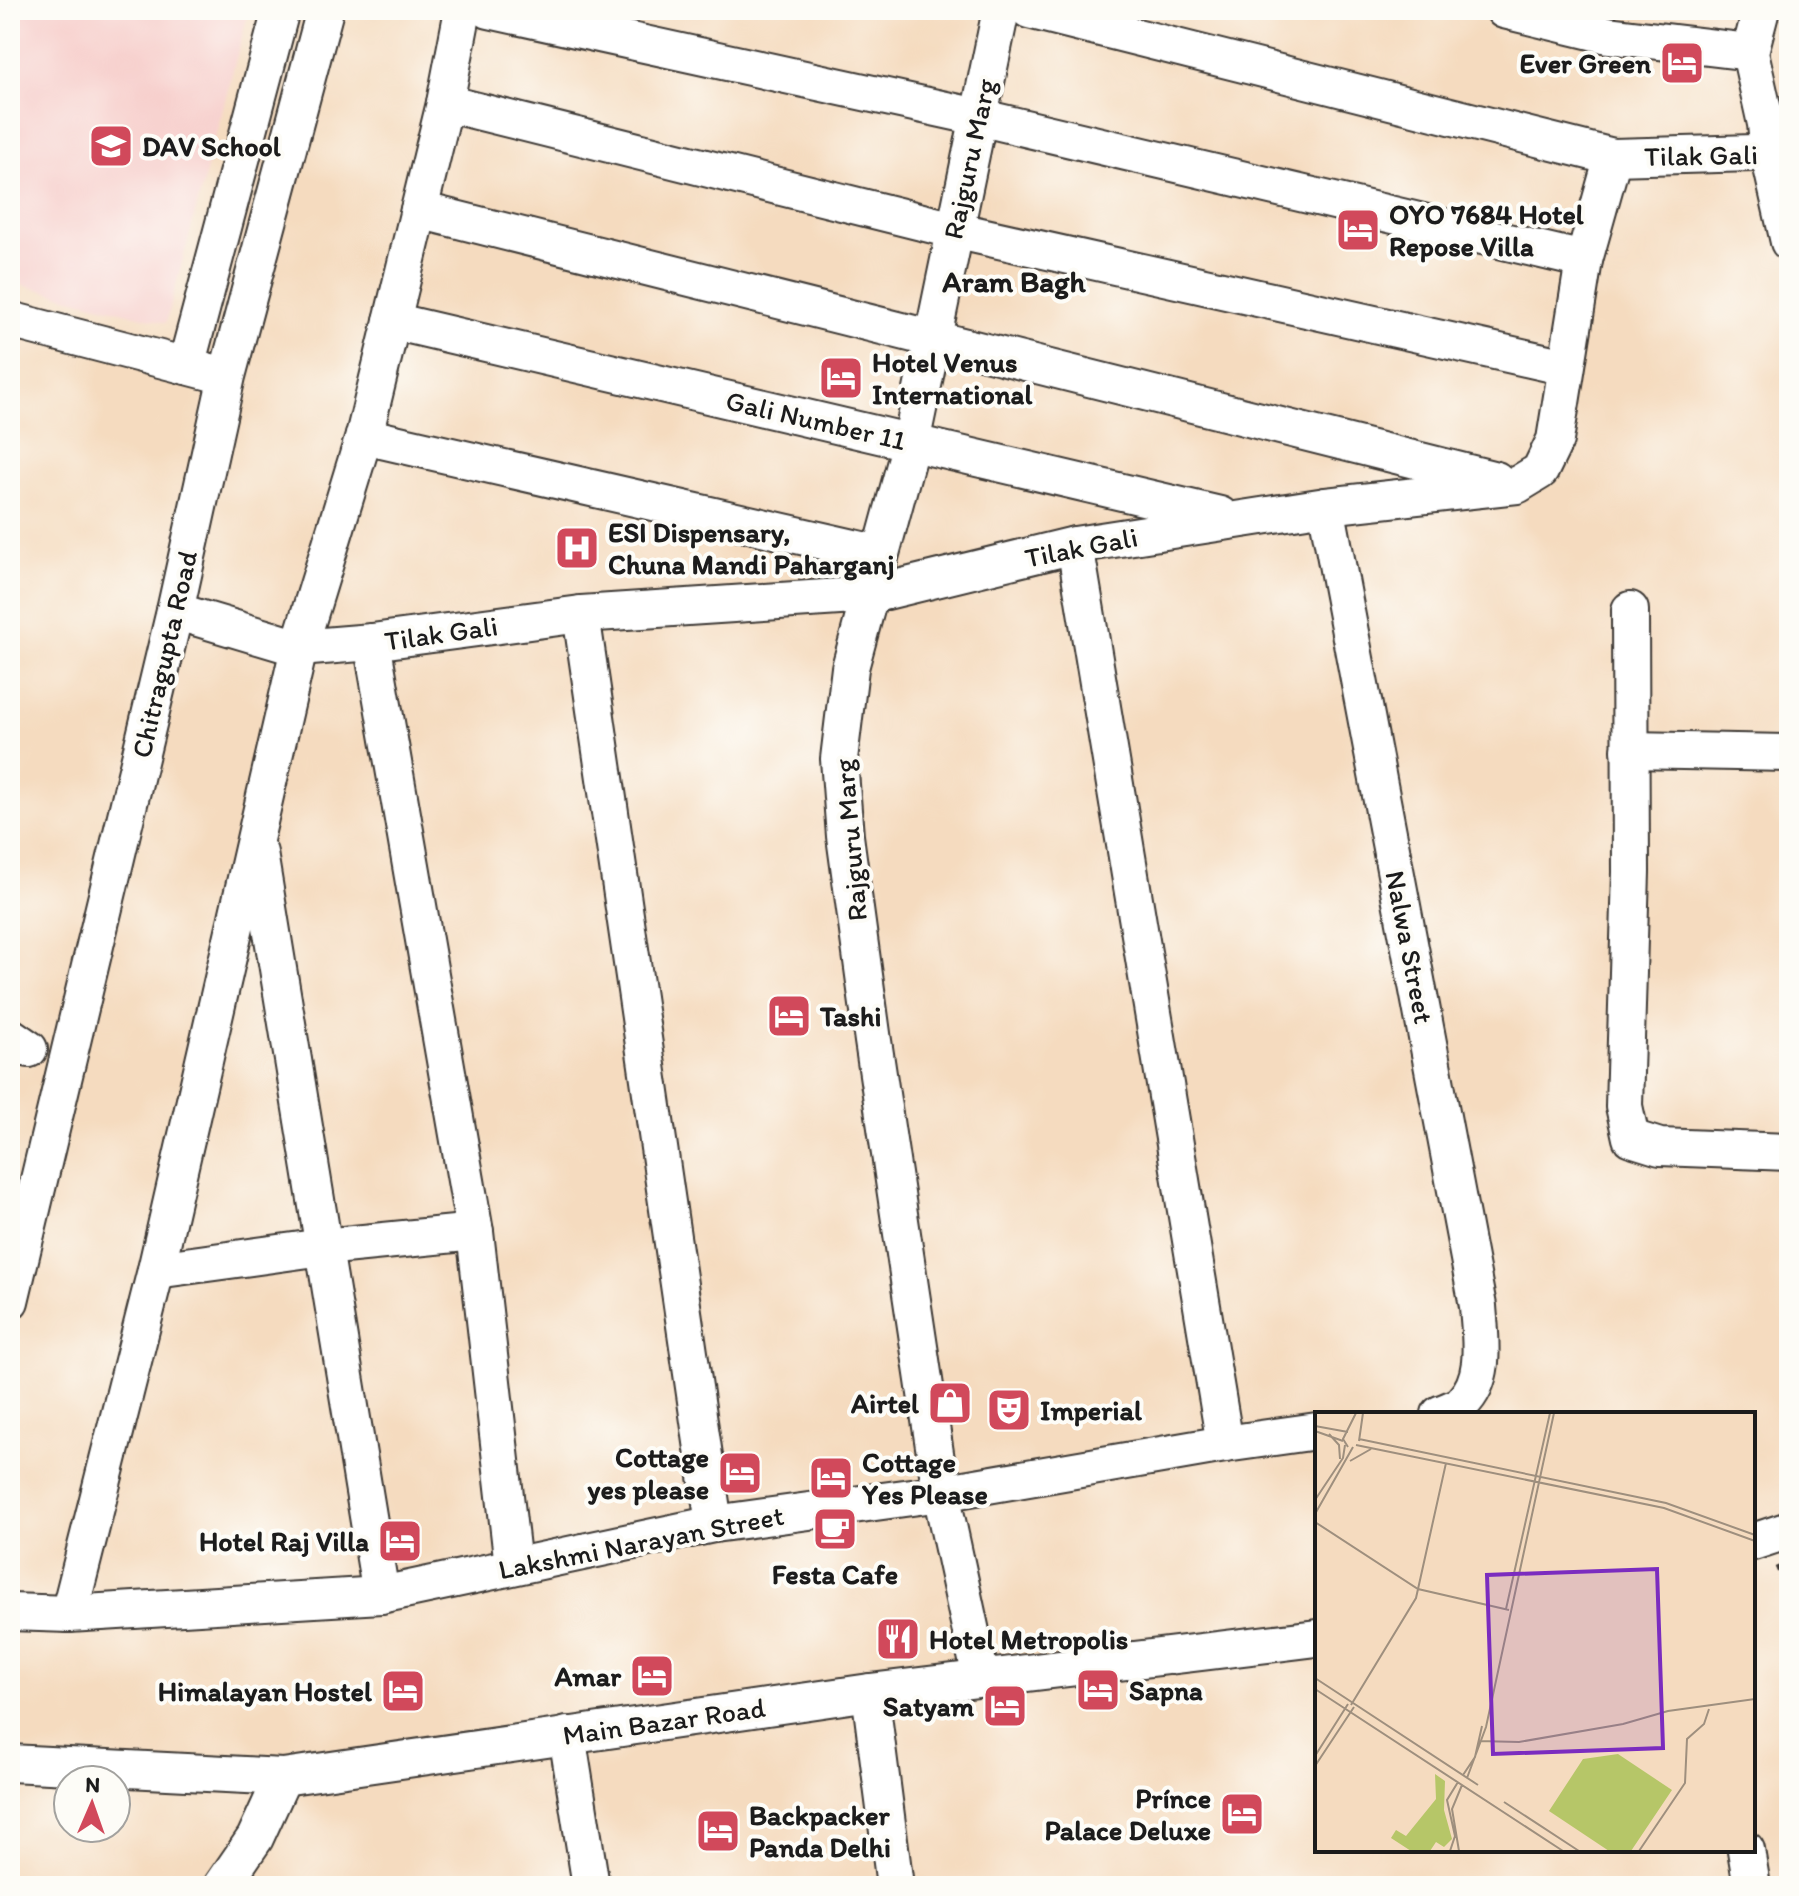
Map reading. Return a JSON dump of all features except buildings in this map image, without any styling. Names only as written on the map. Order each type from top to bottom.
[{"type":"street","points":[[186,366],[281,10]]},
{"type":"street","name":"Chitragupta Road","points":[[10,1301],[175,611],[227,376],[325,10]]},
{"type":"street","points":[[69,1614],[156,1270],[299,648],[364,436],[445,103],[463,10]]},
{"type":"street","points":[[489,10],[978,117],[1584,260]]},
{"type":"street","name":"Rajguru Marg","points":[[981,1678],[941,1493],[873,1041],[845,836],[839,759],[850,668],[911,443],[1001,10]]},
{"type":"street","name":"Tilak Gali","points":[[1029,10],[1613,157],[1779,153]]},
{"type":"street","points":[[1504,10],[1608,35],[1750,52]]},
{"type":"street","points":[[1761,10],[1750,52],[1766,124],[1779,153],[1789,242]]},
{"type":"street","points":[[445,103],[954,230],[1566,367]]},
{"type":"street","name":"Tilak Gali","points":[[299,648],[372,642],[581,614],[870,595],[1075,545],[1326,506],[1517,485],[1540,471],[1555,440],[1584,260],[1613,157]]},
{"type":"street","points":[[419,210],[1517,485]]},
{"type":"street","points":[[10,320],[227,376]]},
{"type":"street","name":"Gali Number 11","points":[[392,321],[1239,520]]},
{"type":"street","points":[[364,436],[880,554]]},
{"type":"street","name":"Nalwa Street","points":[[1326,506],[1478,1306],[1481,1359],[1473,1389],[1460,1405],[1444,1412]]},
{"type":"street","points":[[1075,545],[1225,1444]]},
{"type":"street","points":[[1630,610],[1631,872],[1624,1106],[1631,1138],[1660,1147],[1789,1152]]},
{"type":"street","points":[[175,611],[299,648]]},
{"type":"street","points":[[581,614],[714,1524]]},
{"type":"street","points":[[372,642],[475,1232],[513,1566]]},
{"type":"street","points":[[1630,750],[1789,753]]},
{"type":"street","points":[[256,836],[381,1595]]},
{"type":"street","points":[[156,1270],[323,1247],[475,1232]]},
{"type":"street","name":"Lakshmi Narayan Street","points":[[10,1612],[69,1614],[381,1595],[714,1524],[941,1493],[1315,1431]]},
{"type":"street","points":[[1755,1541],[1789,1530]]},
{"type":"street","name":"Main Bazar Road","points":[[10,1763],[283,1777],[870,1692],[1315,1638]]},
{"type":"street","points":[[870,1692],[895,1886]]},
{"type":"street","points":[[567,1735],[591,1886]]},
{"type":"street","points":[[222,1886],[255,1838],[283,1777]]},
{"type":"street","points":[[1746,1852],[1752,1886]]},
{"type":"shaded area","name":"DAV School","points":[[10,10],[249,10],[166,323],[10,282]]},
{"type":"place","name":"Ever Green","points":[[1682,63]]},
{"type":"place","name":"DAV School","points":[[111,146]]},
{"type":"place","name":"OYO 7684 Hotel Repose Villa","points":[[1358,230]]},
{"type":"place","name":"Hotel Venus International","points":[[841,378]]},
{"type":"place","name":"ESI Dispensary, Chuna Mandi Paharganj","points":[[577,548]]},
{"type":"place","name":"Tashi","points":[[789,1016]]},
{"type":"place","name":"Airtel","points":[[950,1403]]},
{"type":"place","name":"Imperial","points":[[1009,1410]]},
{"type":"place","name":"Cottage yes please","points":[[740,1473]]},
{"type":"place","name":"Cottage Yes Please","points":[[831,1478]]},
{"type":"place","name":"Festa Cafe","points":[[835,1529]]},
{"type":"place","name":"Hotel Raj Villa","points":[[400,1541]]},
{"type":"place","name":"Hotel Metropolis","points":[[898,1639]]},
{"type":"place","name":"Amar","points":[[652,1676]]},
{"type":"place","name":"Sapna","points":[[1098,1690]]},
{"type":"place","name":"Himalayan Hostel","points":[[403,1691]]},
{"type":"place","name":"Satyam","points":[[1005,1706]]},
{"type":"place","name":"Prínce Palace Deluxe","points":[[1242,1814]]},
{"type":"place","name":"Backpacker Panda Delhi","points":[[718,1831]]},
{"type":"district","name":"Aram Bagh","points":[[1014,281]]}]
